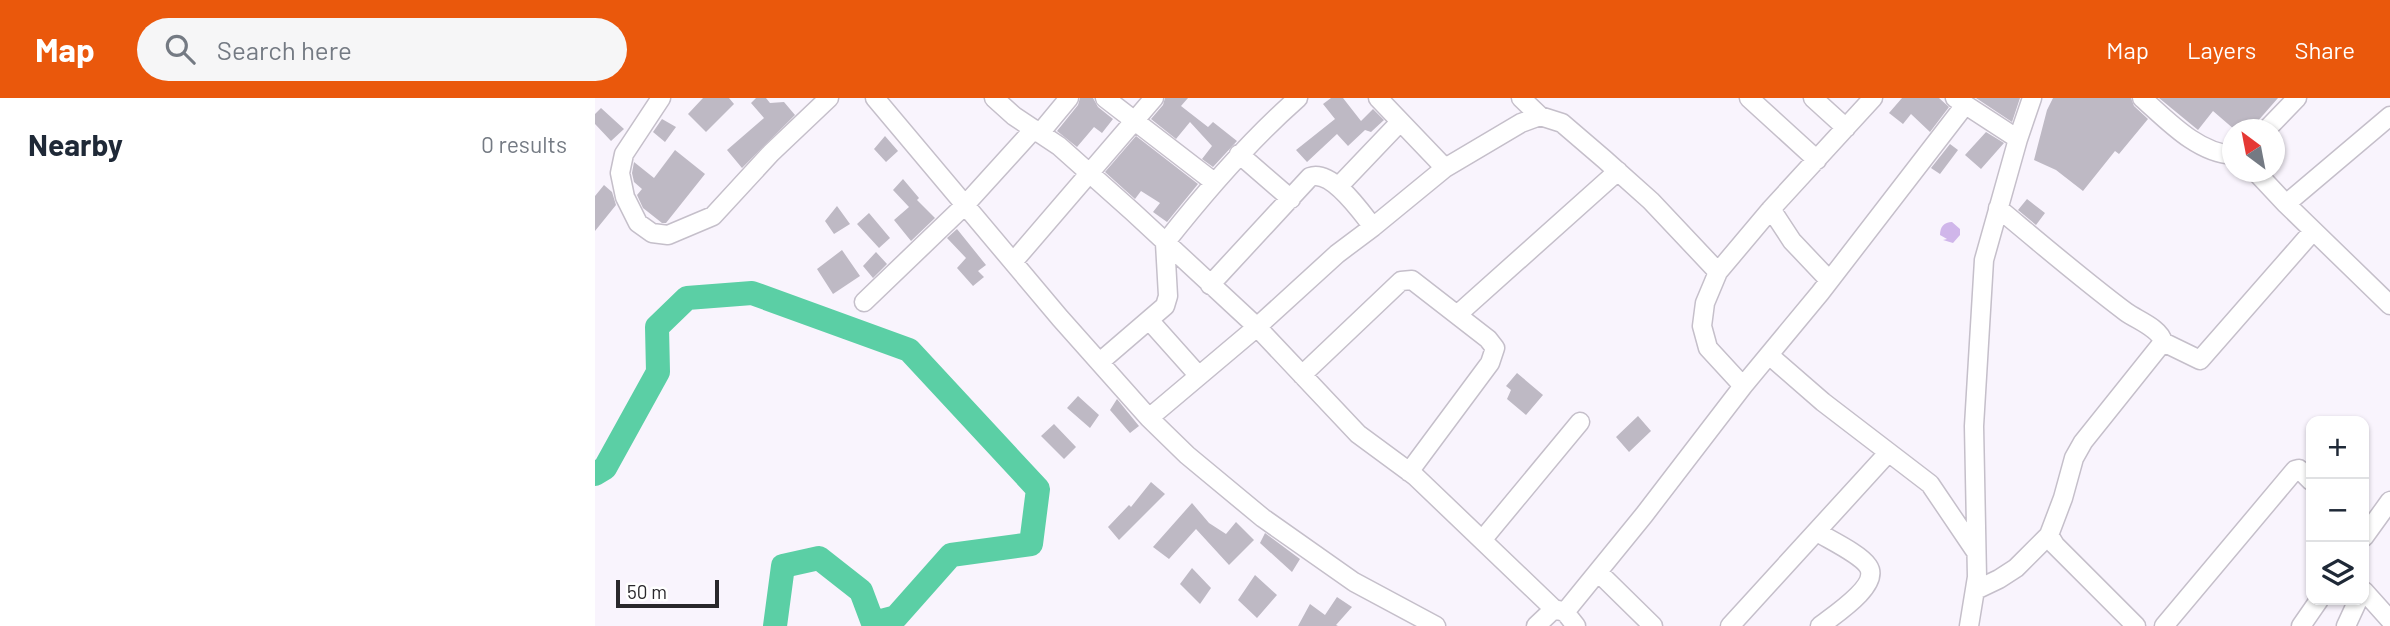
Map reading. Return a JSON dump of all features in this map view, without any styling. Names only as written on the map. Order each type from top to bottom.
[{"type":"street","points":[[661,98],[624,155],[620,173],[625,197],[638,223],[652,233],[668,235],[713,216],[771,153],[829,98]]},
{"type":"street","points":[[875,98],[1149,418],[1187,455],[1263,518],[1353,582],[1436,626]]},
{"type":"street","points":[[994,98],[1059,146],[1089,173],[1257,327],[1358,434],[1409,472],[1565,616]]},
{"type":"street","points":[[864,302],[965,205],[1069,98]]},
{"type":"street","points":[[1105,98],[1214,182]]},
{"type":"street","points":[[1013,262],[1154,98]]},
{"type":"street","points":[[1101,361],[1167,302],[1165,243],[1239,154],[1298,98]]},
{"type":"street","points":[[1378,98],[1445,168]]},
{"type":"street","points":[[1521,98],[1540,117],[1562,123],[1618,171],[1651,201],[1718,272]]},
{"type":"street","points":[[1749,98],[1817,160]]},
{"type":"street","points":[[1813,98],[1846,128]]},
{"type":"street","points":[[1743,386],[1708,348],[1702,326],[1705,303],[1718,272],[1771,209],[1873,98]]},
{"type":"street","points":[[1969,626],[1976,590],[1974,426],[1984,260],[2032,98]]},
{"type":"street","points":[[2142,98],[2184,135],[2222,154]]},
{"type":"street","points":[[2277,119],[2297,98]]},
{"type":"street","points":[[1536,626],[1565,616],[1743,386],[1829,280],[1960,102],[2018,139]]},
{"type":"street","points":[[2286,204],[2390,116]]},
{"type":"street","points":[[1149,418],[1257,327],[1337,254],[1445,168],[1521,123],[1540,117]]},
{"type":"street","points":[[1338,187],[1400,122]]},
{"type":"street","points":[[1239,154],[1291,199]]},
{"type":"street","points":[[1457,315],[1618,171]]},
{"type":"street","points":[[1210,285],[1310,177],[1322,176],[1338,187],[1373,227]]},
{"type":"street","points":[[2265,182],[2389,303]]},
{"type":"street","points":[[1998,208],[2080,276],[2128,313],[2161,334],[2163,342]]},
{"type":"street","points":[[1771,209],[1792,241],[1829,280]]},
{"type":"street","points":[[2163,342],[2200,360],[2313,231]]},
{"type":"street","points":[[1302,375],[1401,281],[1412,280],[1488,339],[1495,348],[1490,363],[1409,472]]},
{"type":"street","points":[[1149,320],[1199,376]]},
{"type":"street","points":[[1976,590],[2016,568],[2049,535],[2078,450],[2163,342]]},
{"type":"street","points":[[1769,355],[1822,402],[1930,484],[1976,552]]},
{"type":"street","points":[[1483,539],[1580,422]]},
{"type":"street","points":[[1730,626],[1888,453]]},
{"type":"street","points":[[2164,626],[2287,478],[2299,469],[2309,479]]},
{"type":"street","points":[[2369,531],[2389,505]]},
{"type":"street","points":[[1817,532],[1863,560],[1871,574],[1870,583],[1820,626]]},
{"type":"street","points":[[2049,535],[2055,545],[2136,626]]},
{"type":"street","points":[[1598,572],[1653,626]]},
{"type":"street","points":[[2369,597],[2390,620]]},
{"type":"street","points":[[2301,626],[2316,605]]},
{"type":"street","points":[[2346,626],[2356,605]]},
{"type":"shaded area","points":[[1952,222],[1960,229],[1960,235],[1953,243],[1943,240],[1947,239],[1940,235],[1943,226]]},
{"type":"building","points":[[703,98],[729,98],[734,104],[706,132],[688,114]]},
{"type":"building","points":[[756,98],[766,98],[770,103],[784,102],[795,115],[742,168],[727,150],[764,118],[751,103]]},
{"type":"building","points":[[1080,98],[1093,98],[1098,107],[1113,119],[1102,133],[1094,127],[1077,147],[1057,131],[1078,105]]},
{"type":"building","points":[[1165,98],[1188,98],[1181,106],[1208,127],[1213,122],[1237,141],[1213,167],[1202,159],[1212,146],[1190,122],[1176,139],[1151,119],[1163,105]]},
{"type":"building","points":[[1331,98],[1343,98],[1361,121],[1373,109],[1384,120],[1371,132],[1365,130],[1348,146],[1337,134],[1307,162],[1296,150],[1335,119],[1323,104]]},
{"type":"building","points":[[1902,98],[1939,98],[1949,107],[1930,132],[1911,114],[1903,124],[1889,113]]},
{"type":"building","points":[[1976,98],[2020,98],[2012,122]]},
{"type":"building","points":[[2053,98],[2131,98],[2134,106],[2148,119],[2119,154],[2115,151],[2083,191],[2056,170],[2034,160],[2047,110]]},
{"type":"building","points":[[2159,98],[2278,98],[2260,119],[2222,119],[2213,111],[2198,130]]},
{"type":"building","points":[[601,108],[624,129],[611,141],[595,124],[595,114]]},
{"type":"building","points":[[662,119],[676,127],[665,142],[653,132]]},
{"type":"building","points":[[1986,132],[2004,143],[1981,169],[1965,155]]},
{"type":"building","points":[[885,136],[898,151],[886,162],[874,149]]},
{"type":"building","points":[[1136,136],[1198,184],[1167,222],[1153,212],[1160,203],[1141,191],[1135,199],[1105,172]]},
{"type":"building","points":[[1950,144],[1958,150],[1940,174],[1931,168]]},
{"type":"building","points":[[675,150],[705,174],[666,223],[662,223],[643,208],[637,195],[642,189],[634,182],[632,173],[634,162],[654,178]]},
{"type":"building","points":[[903,179],[919,198],[917,200],[935,218],[911,241],[894,220],[909,207],[893,190]]},
{"type":"building","points":[[604,185],[612,192],[616,205],[595,231],[595,196]]},
{"type":"building","points":[[2027,199],[2045,213],[2036,225],[2018,210]]},
{"type":"building","points":[[837,206],[850,224],[834,234],[825,221]]},
{"type":"building","points":[[869,213],[890,238],[879,248],[857,224]]},
{"type":"building","points":[[957,229],[986,265],[978,271],[984,277],[973,286],[957,268],[966,258],[947,238]]},
{"type":"building","points":[[842,250],[860,276],[833,294],[817,269]]},
{"type":"building","points":[[876,252],[887,264],[873,278],[863,266]]},
{"type":"building","points":[[1517,373],[1543,395],[1526,415],[1507,399],[1511,390],[1506,386]]},
{"type":"building","points":[[1078,396],[1099,415],[1090,428],[1067,408]]},
{"type":"building","points":[[1117,399],[1139,426],[1130,433],[1110,410]]},
{"type":"building","points":[[1638,416],[1651,431],[1629,452],[1616,437]]},
{"type":"building","points":[[1054,424],[1076,447],[1064,459],[1041,436]]},
{"type":"building","points":[[1151,482],[1165,494],[1119,540],[1108,527],[1129,505],[1131,507]]},
{"type":"building","points":[[1192,503],[1209,523],[1226,534],[1236,522],[1254,540],[1229,565],[1196,529],[1169,559],[1153,547]]},
{"type":"building","points":[[1265,533],[1300,559],[1292,572],[1260,543]]},
{"type":"building","points":[[1192,568],[1211,588],[1200,604],[1180,584]]},
{"type":"building","points":[[1255,575],[1277,595],[1257,618],[1238,600]]},
{"type":"building","points":[[1337,597],[1352,607],[1336,625],[1338,626],[1298,626],[1310,604],[1325,615]]},
{"type":"waterway","points":[[595,474],[605,468],[658,372],[657,327],[687,298],[752,293],[909,350],[1038,489],[1031,544],[951,555],[896,617],[873,623],[861,591],[819,558],[783,566],[775,626]]}]
